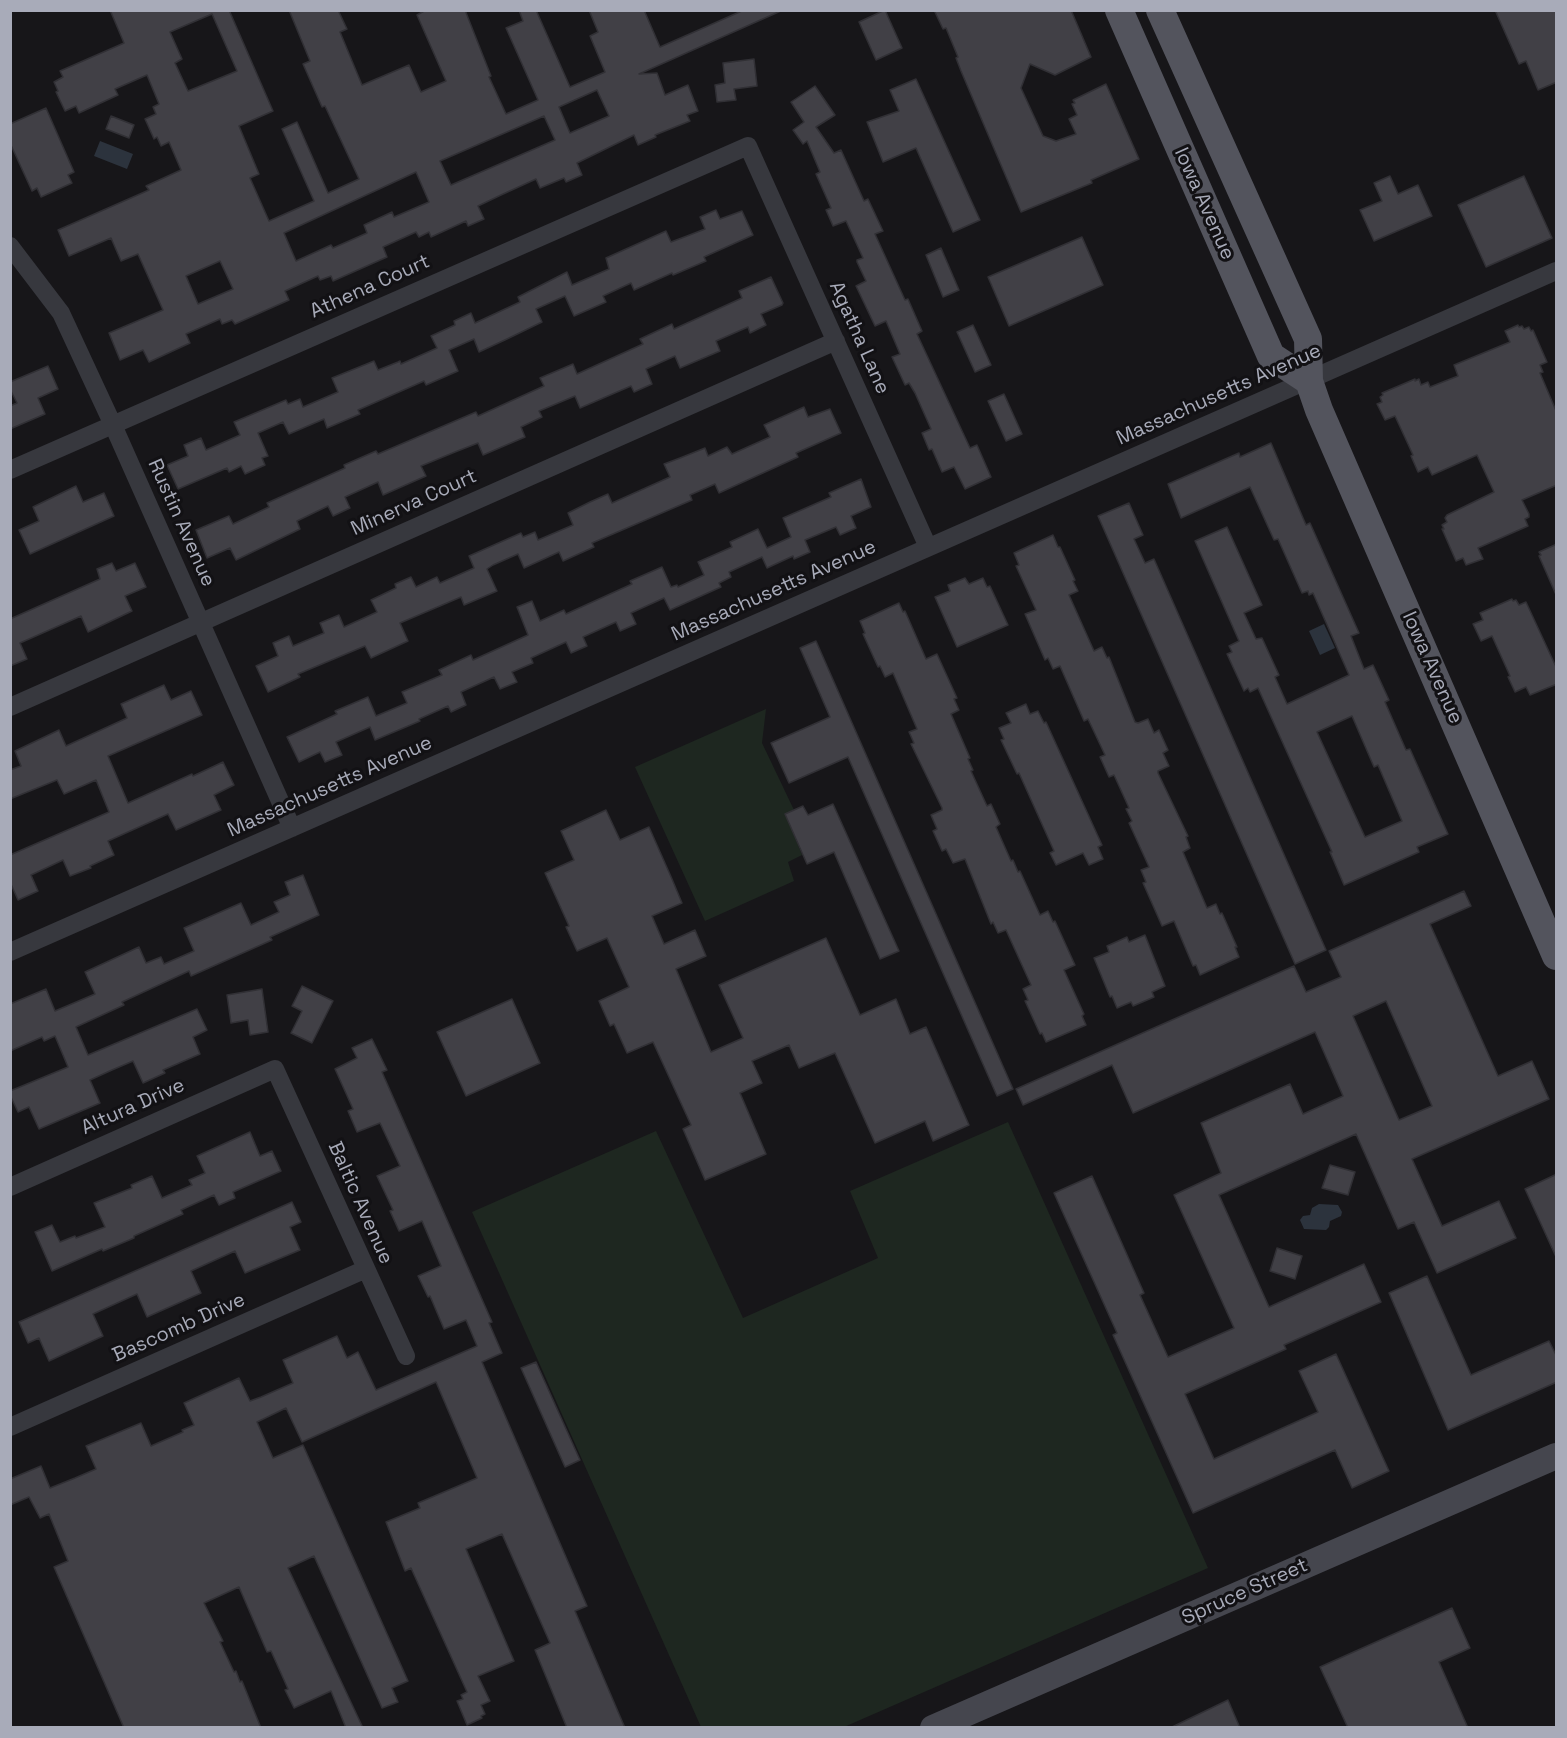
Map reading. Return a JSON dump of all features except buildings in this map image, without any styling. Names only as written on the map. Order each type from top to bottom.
[{"type":"main road","name":"Iowa Avenue","points":[[1119,10],[1271,356],[1309,381]]},
{"type":"main road","name":"Iowa Avenue","points":[[1160,10],[1308,339],[1309,381],[1320,410],[1557,956]]},
{"type":"street","name":"Agatha Lane","points":[[748,146],[928,548]]},
{"type":"street","name":"Athena Court","points":[[10,470],[748,146]]},
{"type":"street","name":"Rustin Avenue","points":[[10,246],[61,313],[292,828]]},
{"type":"street","name":"Massachusetts Avenue","points":[[10,952],[1557,271]]},
{"type":"street","name":"Minerva Court","points":[[10,707],[836,341]]},
{"type":"street","name":"Altura Drive","points":[[10,1187],[275,1069]]},
{"type":"street","name":"Baltic Avenue","points":[[275,1069],[406,1356]]},
{"type":"street","name":"Bascomb Drive","points":[[10,1427],[366,1269]]},
{"type":"street","name":"Spruce Street","points":[[933,1728],[1557,1456]]},
{"type":"shaded area","points":[[100,141],[133,154],[127,169],[94,156]]},
{"type":"shaded area","points":[[1324,624],[1335,648],[1320,655],[1309,631]]},
{"type":"shaded area","points":[[766,709],[762,743],[794,810],[786,814],[802,855],[788,862],[794,881],[705,921],[635,767]]},
{"type":"shaded area","points":[[1008,1122],[1208,1568],[844,1727],[701,1727],[472,1212],[656,1131],[743,1318],[878,1258],[850,1191]]},
{"type":"shaded area","points":[[1319,1204],[1338,1205],[1342,1212],[1341,1216],[1330,1221],[1326,1230],[1304,1229],[1300,1220],[1303,1216],[1310,1215],[1312,1208]]}]
